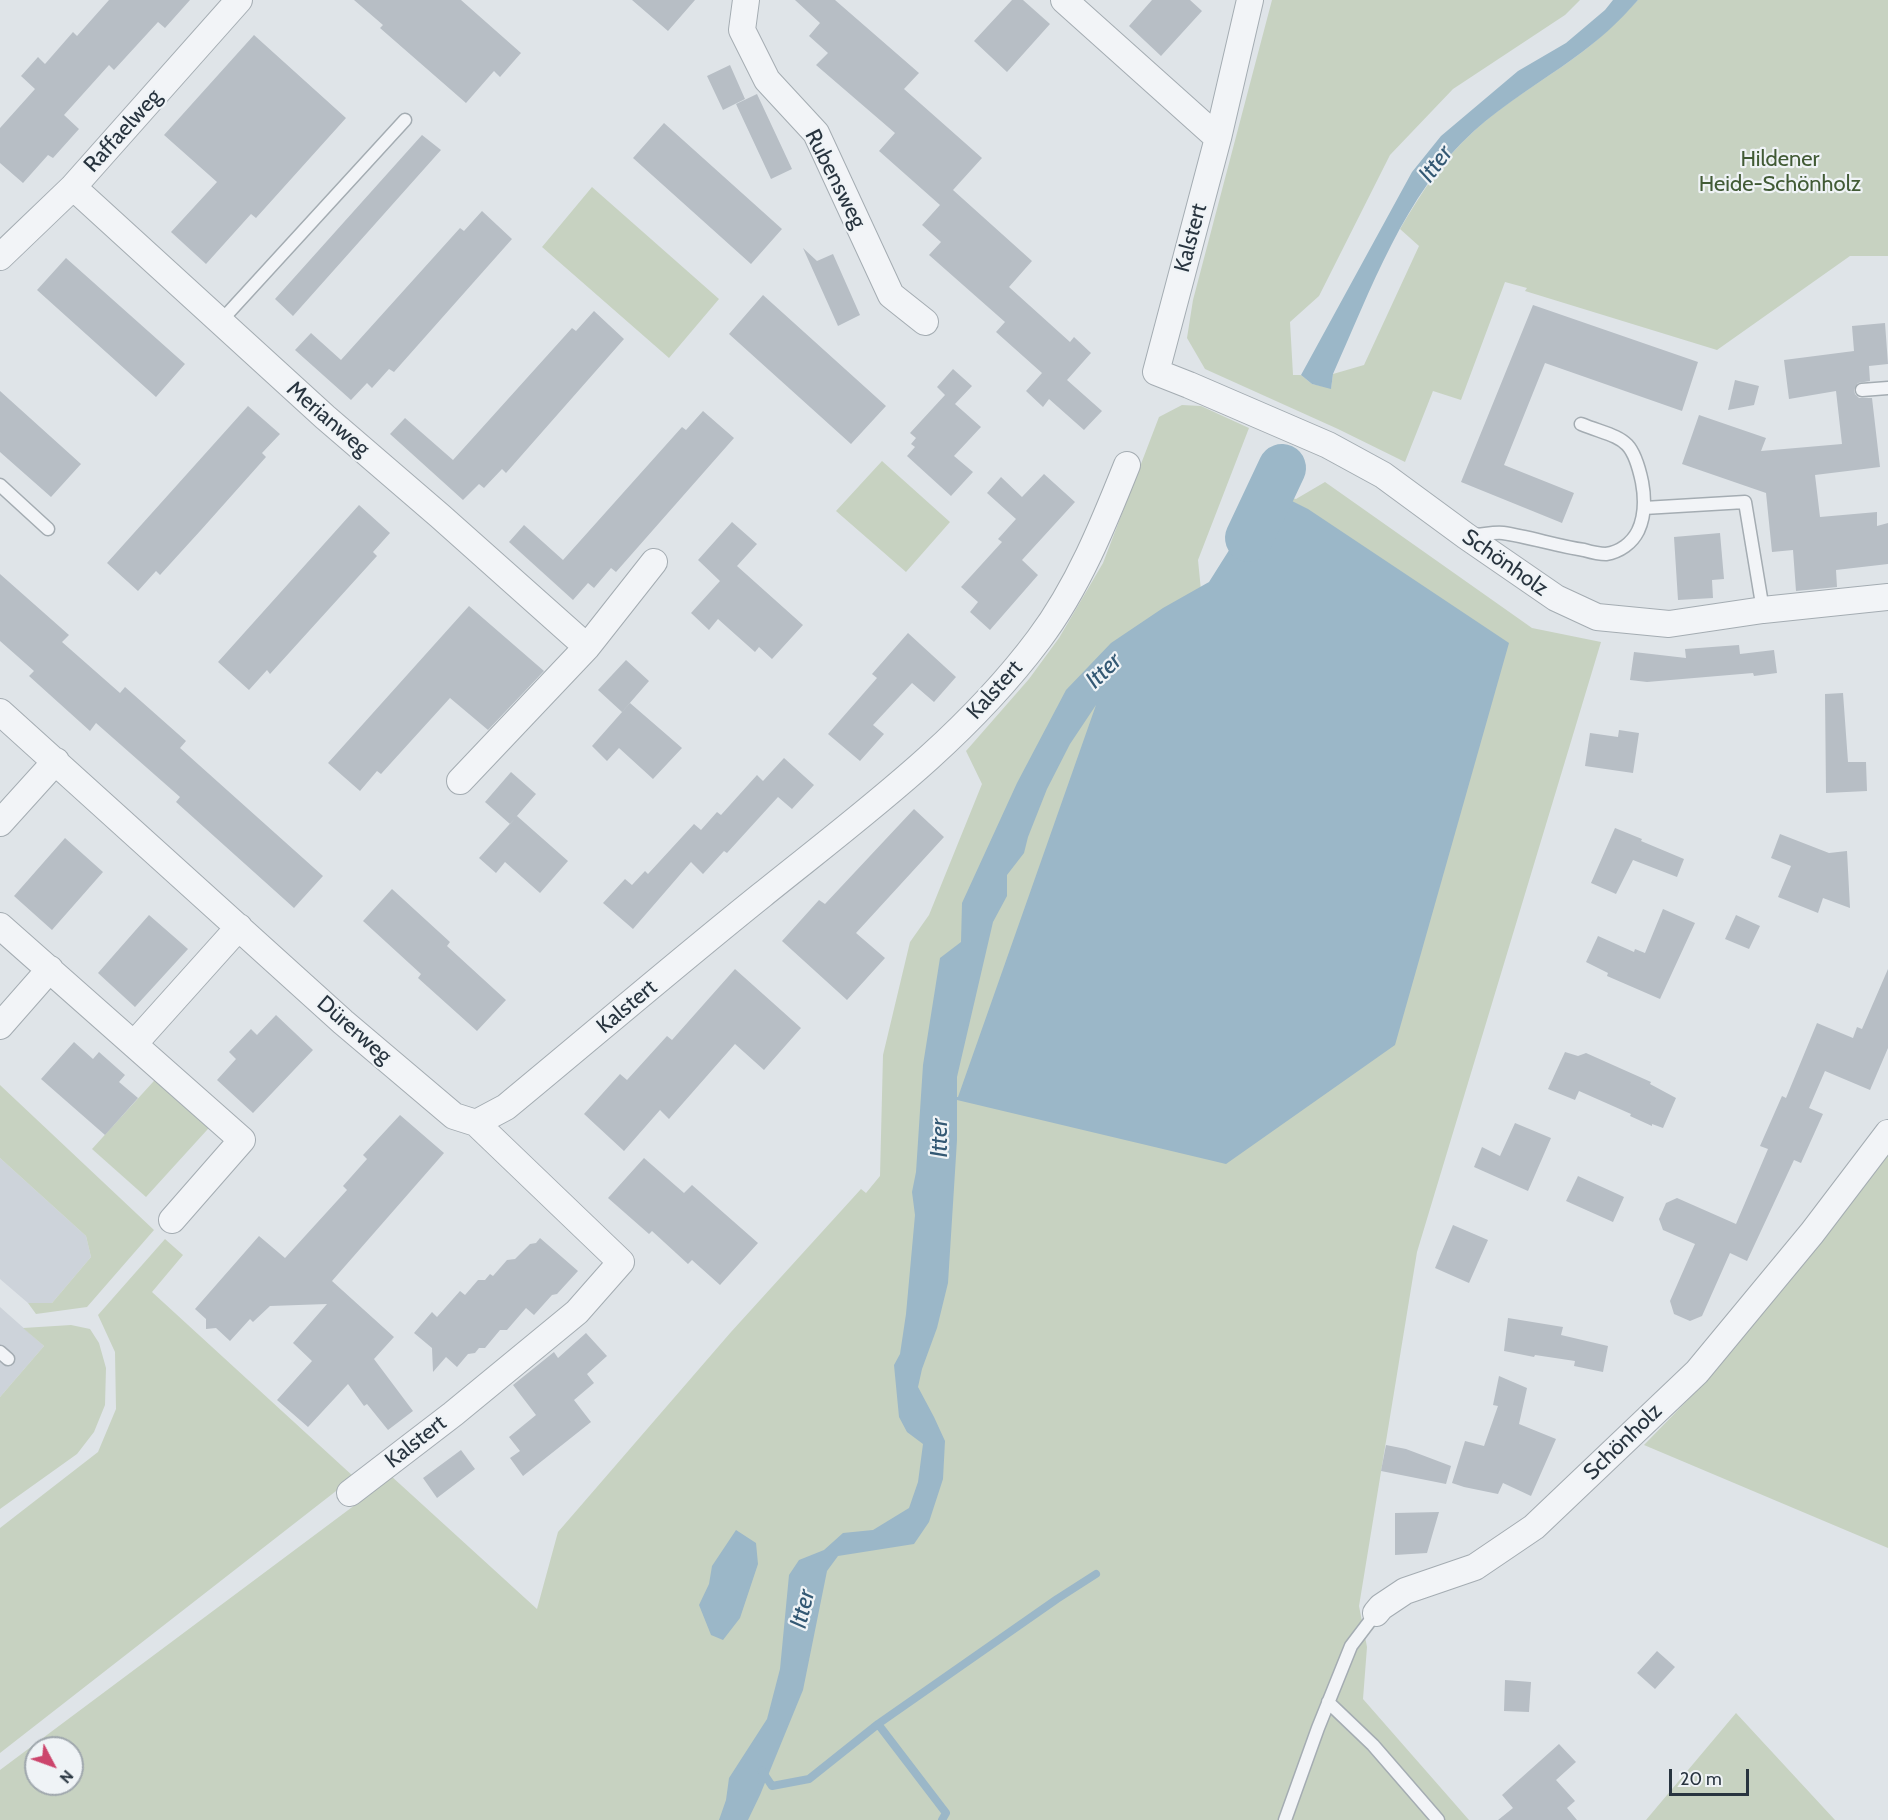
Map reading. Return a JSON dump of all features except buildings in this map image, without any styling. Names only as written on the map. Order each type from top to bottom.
[{"type":"street","name":"Raffaelweg","points":[[0,257],[73,187],[239,0]]},
{"type":"street","name":"Rubensweg","points":[[746,0],[742,30],[767,80],[816,133],[891,295],[925,322]]},
{"type":"street","points":[[1064,0],[1218,138]]},
{"type":"street","name":"Kalstert","points":[[1156,372],[1218,138],[1250,0]]},
{"type":"street","name":"Merianweg","points":[[73,187],[326,417],[587,647]]},
{"type":"street","name":"Schönholz","points":[[1156,372],[1329,446],[1383,475],[1556,598],[1597,617],[1669,624],[1763,610],[1888,597]]},
{"type":"street","name":"Kalstert","points":[[350,1493],[453,1414],[577,1312],[621,1262],[476,1124],[506,1107],[735,917],[908,778],[977,712],[1040,638],[1076,579],[1099,535],[1126,465]]},
{"type":"street","points":[[460,781],[587,647],[654,562]]},
{"type":"street","name":"Dürerweg","points":[[0,712],[343,1022],[454,1116],[476,1124]]},
{"type":"street","points":[[0,823],[56,761]]},
{"type":"street","points":[[0,926],[242,1140],[172,1220]]},
{"type":"street","points":[[134,1044],[239,927]]},
{"type":"street","points":[[0,1026],[50,969]]},
{"type":"street","name":"Schönholz","points":[[1376,1613],[1405,1591],[1475,1568],[1534,1527],[1550,1512],[1696,1372],[1812,1233],[1888,1133]]},
{"type":"lane","points":[[220,322],[405,120]]},
{"type":"lane","points":[[1862,390],[1888,388]]},
{"type":"lane","points":[[1466,536],[1502,533],[1556,546],[1605,554],[1619,551],[1627,545],[1636,535],[1643,521],[1642,484],[1636,458],[1632,448],[1624,441],[1581,424]]},
{"type":"lane","points":[[0,484],[48,529]]},
{"type":"lane","points":[[1644,508],[1745,502],[1763,610]]},
{"type":"lane","name":"Schönholz","points":[[1285,1820],[1351,1646],[1376,1613]]},
{"type":"lane","points":[[1328,1702],[1373,1746],[1438,1820]]},
{"type":"shaded area","points":[[0,1158],[86,1236],[91,1257],[52,1303],[28,1303],[0,1279]]},
{"type":"shaded area","points":[[0,1307],[44,1346],[0,1397]]},
{"type":"green space","name":"Hildener Heide-Schönholz","points":[[1272,0],[1580,0],[1565,15],[1453,89],[1390,155],[1319,296],[1290,322],[1293,375],[1301,375],[1312,384],[1331,388],[1333,374],[1364,365],[1419,246],[1400,229],[1424,190],[1452,153],[1498,111],[1591,45],[1638,0],[1888,0],[1888,256],[1850,256],[1717,350],[1525,291],[1527,288],[1505,282],[1461,400],[1433,391],[1405,462],[1205,369],[1187,338],[1193,300]]},
{"type":"green space","points":[[592,187],[719,299],[669,358],[542,247]]},
{"type":"green space","points":[[1182,405],[1201,406],[1249,428],[1198,560],[1204,621],[1279,494],[1296,499],[1325,482],[1532,628],[1601,642],[1417,1252],[1359,1606],[1367,1647],[1363,1699],[1469,1820],[0,1820],[0,1770],[24,1752],[24,1796],[84,1796],[84,1736],[46,1736],[371,1493],[390,1475],[537,1609],[558,1532],[731,1332],[861,1189],[866,1193],[880,1176],[883,1055],[910,942],[929,915],[982,784],[966,751],[1029,679],[1059,638],[1103,563],[1159,417]]},
{"type":"green space","points":[[882,461],[950,522],[906,572],[836,511]]},
{"type":"green space","points":[[163,1071],[217,1119],[146,1197],[92,1149]]},
{"type":"green space","points":[[0,1085],[154,1230],[87,1307],[36,1314],[28,1303],[52,1303],[91,1257],[86,1236],[0,1158]]},
{"type":"green space","points":[[1888,1151],[1888,1548],[1644,1445],[1707,1380],[1823,1238]]},
{"type":"green space","points":[[165,1239],[183,1255],[152,1292],[354,1477],[0,1753],[0,1528],[98,1452],[116,1409],[115,1352],[98,1315]]},
{"type":"green space","points":[[71,1325],[90,1329],[99,1343],[106,1368],[105,1405],[94,1432],[77,1454],[0,1509],[0,1397],[44,1346],[23,1328]]},
{"type":"green space","points":[[1736,1713],[1835,1820],[1646,1820]]},
{"type":"water","points":[[1613,0],[1638,0],[1600,38],[1498,111],[1449,156],[1409,213],[1392,245],[1333,374],[1331,389],[1312,384],[1301,375],[1412,172],[1441,136],[1518,71],[1566,43],[1605,10]]},
{"type":"water","points":[[1266,473],[1286,480],[1280,495],[1308,509],[1509,643],[1395,1045],[1226,1164],[957,1100],[957,1140],[948,1283],[937,1328],[918,1387],[945,1441],[943,1479],[929,1522],[914,1544],[838,1556],[827,1571],[803,1690],[760,1795],[748,1820],[719,1820],[726,1800],[729,1778],[767,1719],[780,1669],[789,1575],[799,1560],[824,1550],[843,1533],[873,1530],[909,1508],[918,1482],[923,1444],[907,1432],[899,1417],[894,1365],[900,1354],[906,1314],[915,1215],[912,1192],[916,1172],[923,1065],[940,958],[961,942],[962,903],[1017,783],[1066,690],[1111,643],[1163,608],[1209,582],[1250,517],[1266,484]],"holes":[[[1096,705],[958,1097],[957,1077],[993,922],[1007,896],[1007,875],[1024,853],[1047,789],[1070,744]]]},
{"type":"water","points":[[736,1530],[756,1543],[758,1564],[740,1618],[723,1640],[711,1635],[699,1605],[709,1584],[712,1566]]},
{"type":"waterway","name":"Itter","points":[[1249,538],[1282,468]]},
{"type":"waterway","points":[[878,1724],[1096,1574]]},
{"type":"waterway","points":[[762,1771],[772,1786],[809,1779],[878,1724],[946,1813],[942,1820]]}]
